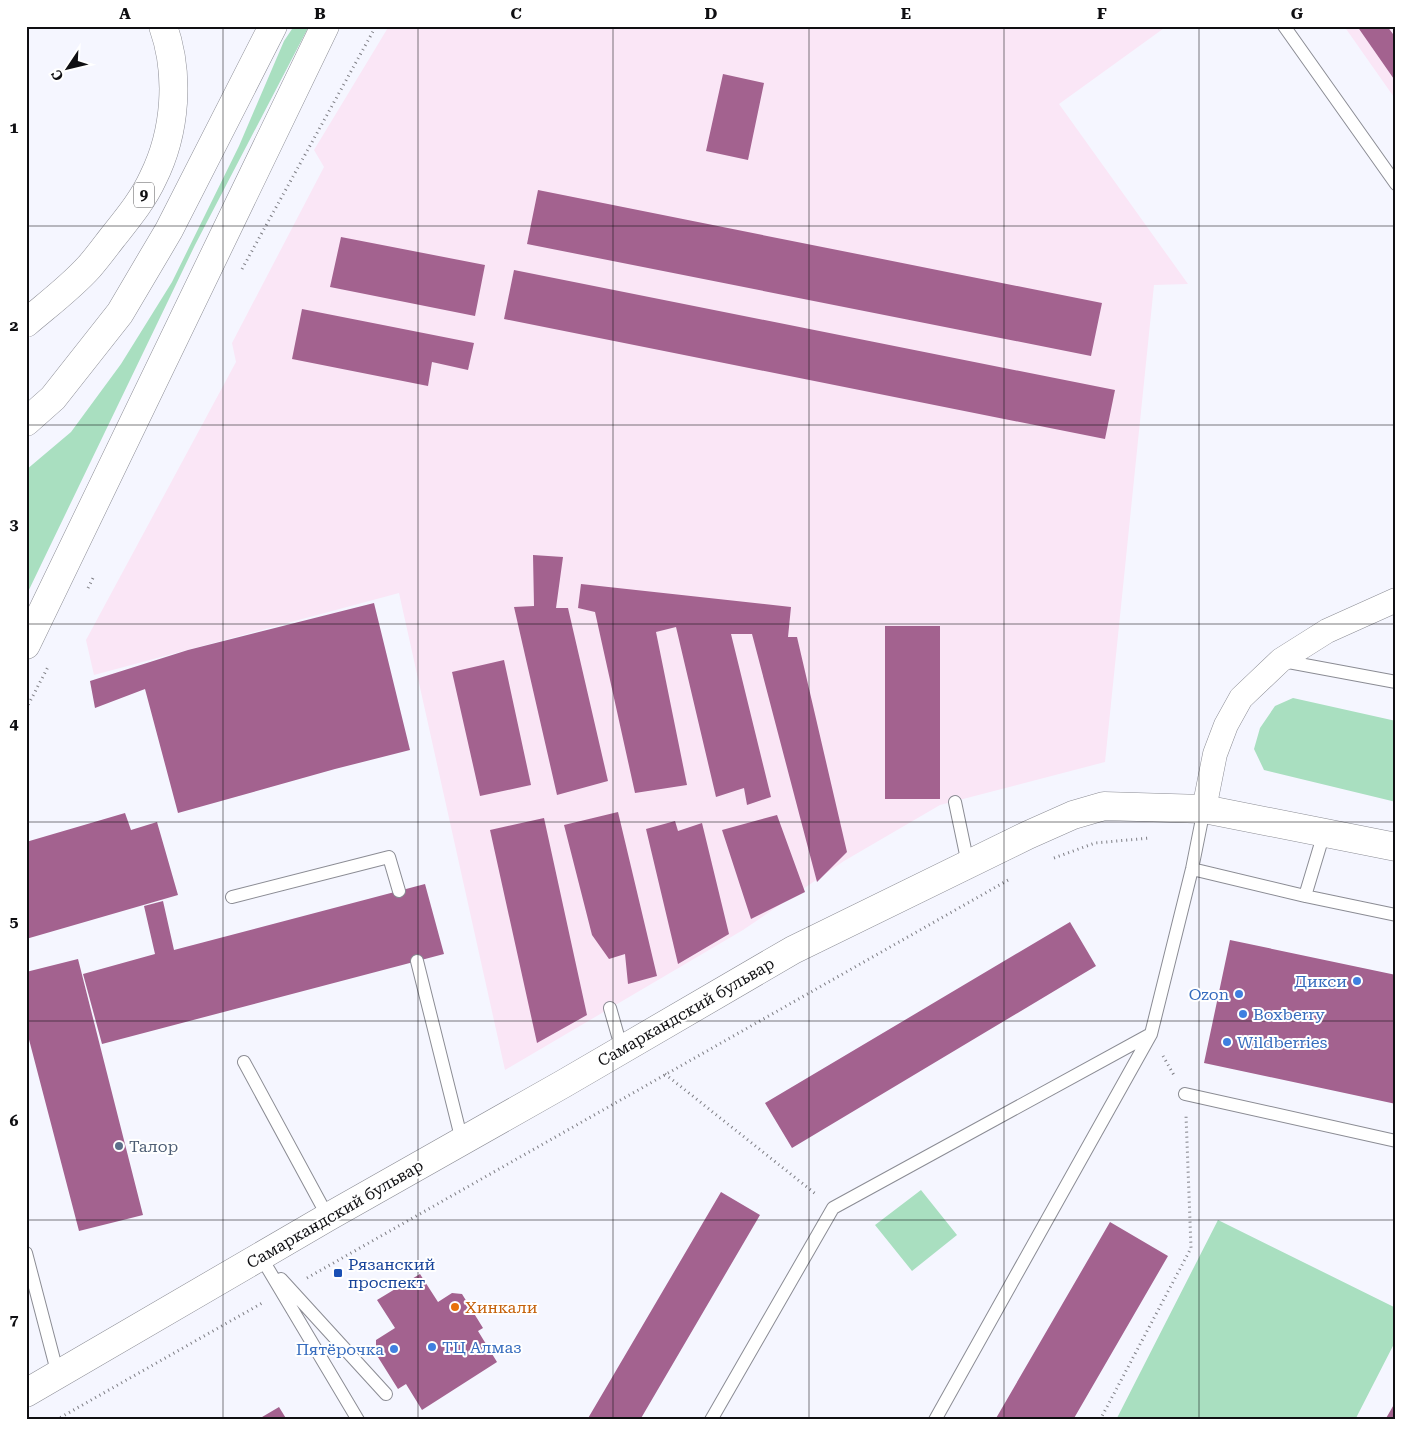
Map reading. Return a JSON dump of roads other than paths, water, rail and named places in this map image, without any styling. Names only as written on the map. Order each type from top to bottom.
[{"type":"street","name":"9","points":[[26,323],[88,268],[136,208],[154,178],[166,145],[173,110],[173,75],[168,40],[163,26]]},
{"type":"street","points":[[26,422],[53,398],[120,313],[169,230],[273,26]]},
{"type":"street","points":[[26,645],[325,26]]},
{"type":"street","points":[[1204,809],[1215,754],[1241,698],[1280,660],[1327,631],[1396,600]]},
{"type":"street","name":"Самаркандский бульвар","points":[[26,1393],[793,950],[1073,815],[1104,806],[1204,809],[1396,847]]},
{"type":"lane","points":[[1284,26],[1396,184]]},
{"type":"lane","points":[[1280,660],[1396,682]]},
{"type":"lane","points":[[955,802],[968,864]]},
{"type":"lane","points":[[935,1420],[1151,1034],[1192,869],[1204,809]]},
{"type":"lane","points":[[1305,896],[1324,833]]},
{"type":"lane","points":[[232,897],[389,857],[399,891]]},
{"type":"lane","points":[[1192,869],[1396,915]]},
{"type":"lane","points":[[417,961],[462,1141]]},
{"type":"lane","points":[[610,1008],[622,1050]]},
{"type":"lane","points":[[711,1420],[833,1208],[1151,1034]]},
{"type":"lane","points":[[244,1062],[328,1217]]},
{"type":"lane","points":[[1185,1094],[1396,1141]]},
{"type":"lane","points":[[26,1253],[58,1375]]},
{"type":"lane","points":[[261,1257],[286,1289],[386,1394]]},
{"type":"lane","points":[[286,1289],[358,1420]]},
{"type":"place","name":"Дикси","points":[[1357,981]]},
{"type":"place","name":"Ozon","points":[[1239,994]]},
{"type":"place","name":"Boxberry","points":[[1243,1014]]},
{"type":"place","name":"Wildberries","points":[[1227,1042]]},
{"type":"place","name":"Талор","points":[[119,1146]]},
{"type":"place","name":"Рязанский проспект","points":[[338,1273]]},
{"type":"place","name":"Хинкали","points":[[455,1307]]},
{"type":"place","name":"ТЦ Алмаз","points":[[432,1347]]},
{"type":"place","name":"Пятёрочка","points":[[394,1349]]}]
